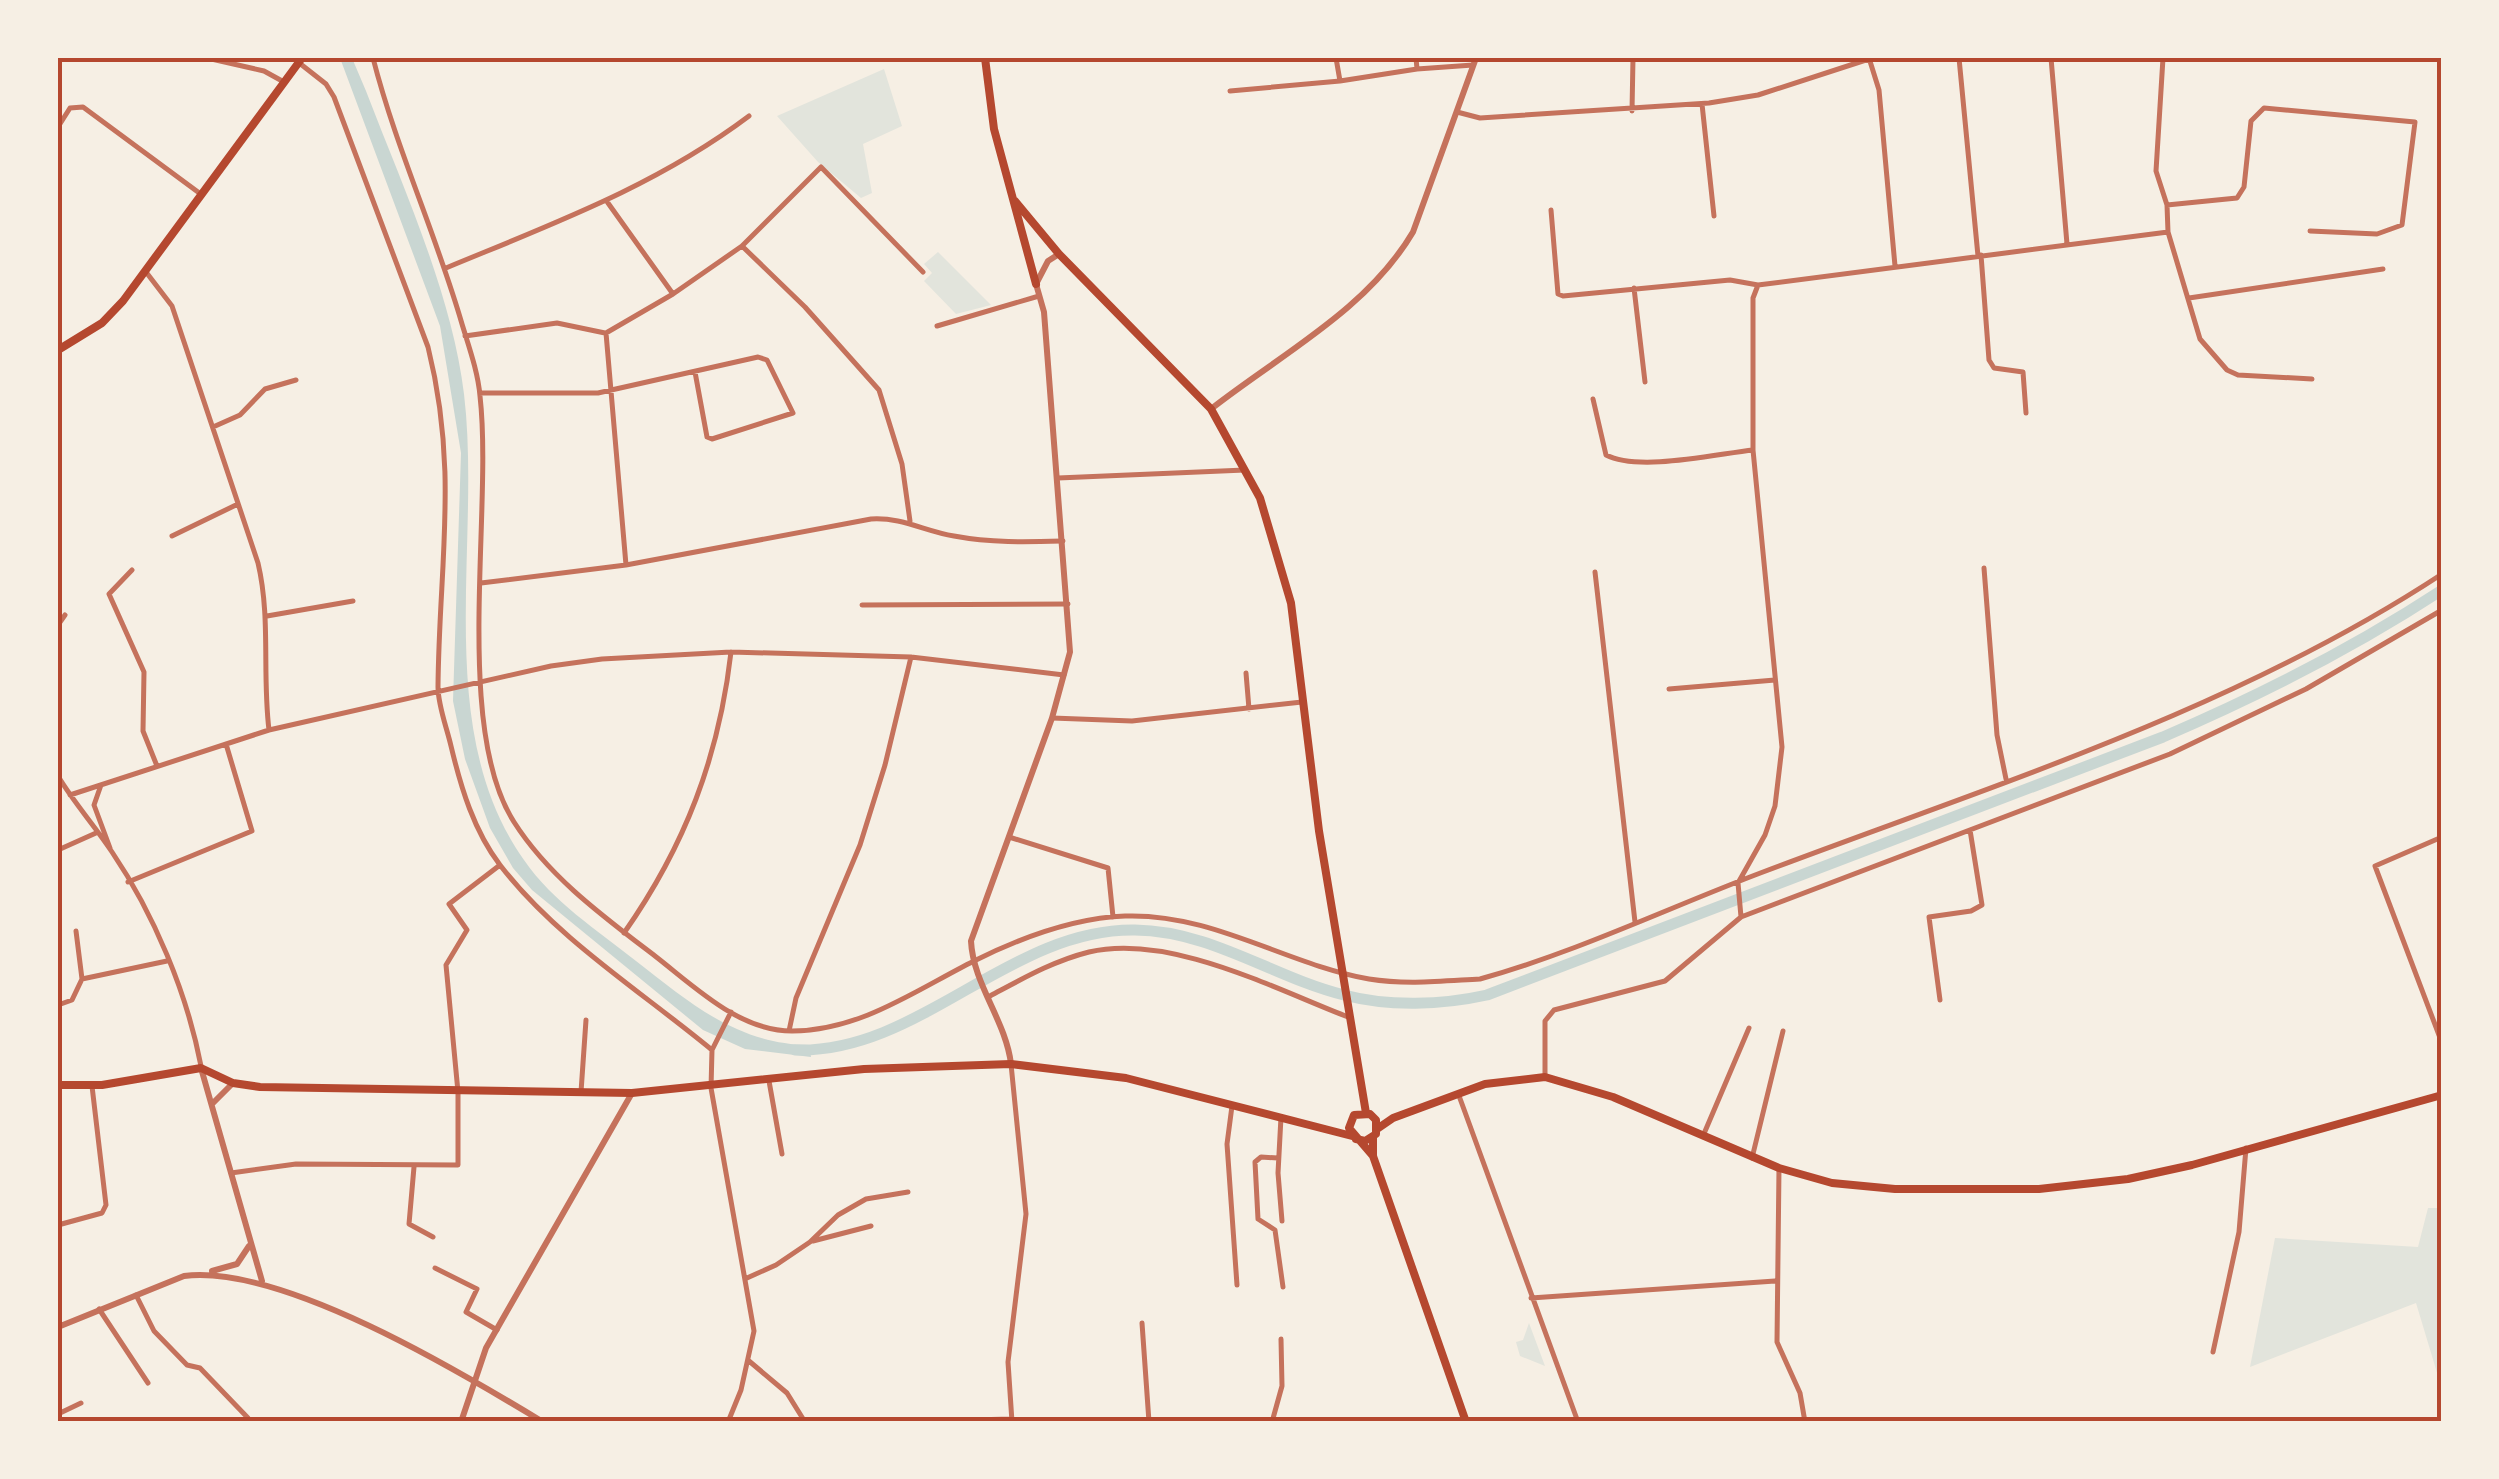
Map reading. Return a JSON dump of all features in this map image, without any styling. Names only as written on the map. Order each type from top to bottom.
[{"type":"main road","points":[[985,58],[994,129],[1036,284]]},
{"type":"main road","points":[[58,350],[102,322],[146,272],[300,60]]},
{"type":"main road","points":[[1015,201],[1059,254],[1211,409],[1260,498],[1291,604],[1347,1012],[1363,1095],[1375,1133],[1373,1156],[1466,1422]]},
{"type":"main road","points":[[58,1085],[92,1086],[201,1068],[233,1084],[632,1093],[711,1088],[864,1069],[1011,1064],[1126,1078],[1338,1129],[1373,1156]]},
{"type":"main road","points":[[1354,1138],[1375,1133],[1393,1118],[1458,1093],[1504,1079],[1545,1077],[1614,1097],[1779,1168],[1854,1186],[2038,1190],[2128,1179],[2442,1095]]},
{"type":"main road","points":[[1338,1129],[1352,1117],[1363,1095]]},
{"type":"main road","points":[[1352,1117],[1368,1113],[1393,1118]]},
{"type":"main road","points":[[1352,1117],[1354,1138]]},
{"type":"street","points":[[207,58],[239,61],[284,82]]},
{"type":"street","points":[[373,58],[446,268],[480,393],[481,683],[494,774],[511,818],[546,865],[624,933],[729,1015],[790,1031],[820,1028],[883,1010],[1052,929],[1113,917],[1183,920],[1341,970],[1396,982],[1480,979],[1739,887],[2214,697],[2394,605],[2442,574]]},
{"type":"street","points":[[1336,58],[1340,81]]},
{"type":"street","points":[[1416,58],[1417,68]]},
{"type":"street","points":[[1632,111],[1634,58]]},
{"type":"street","points":[[1456,112],[1480,118],[1702,104],[1758,95],[1869,58],[1879,90],[1895,266]]},
{"type":"street","points":[[1959,58],[1989,360],[1994,368],[2023,372],[2026,413]]},
{"type":"street","points":[[2052,58],[2067,244]]},
{"type":"street","points":[[2163,58],[2156,171],[2167,205],[2168,232],[2200,339],[2226,370],[2312,379]]},
{"type":"street","points":[[300,60],[334,96],[432,364],[446,435],[440,691],[470,811],[500,866],[555,921],[714,1046]]},
{"type":"street","points":[[1211,409],[1358,301],[1388,269],[1413,232],[1475,61],[1340,81],[1230,91]]},
{"type":"street","points":[[1702,104],[1714,216]]},
{"type":"street","points":[[58,127],[70,108],[83,106],[202,194]]},
{"type":"street","points":[[2167,205],[2237,198],[2244,186],[2251,121],[2264,108],[2415,122],[2402,225],[2377,234],[2310,231]]},
{"type":"street","points":[[446,268],[608,203],[707,147],[748,116]]},
{"type":"street","points":[[466,336],[557,323],[606,334],[742,246],[821,167],[923,272]]},
{"type":"street","points":[[608,203],[673,294]]},
{"type":"street","points":[[1550,210],[1558,294],[1744,279],[1758,284],[2168,232]]},
{"type":"street","points":[[742,246],[805,307],[878,390],[902,464],[910,521]]},
{"type":"street","points":[[887,1422],[1012,1420],[1008,1362],[1026,1214],[1011,1064],[1002,1022],[975,963],[971,941],[1066,675],[1068,604],[1036,284],[1048,262],[1059,254]]},
{"type":"street","points":[[2189,298],[2383,269]]},
{"type":"street","points":[[146,272],[172,306],[261,576],[269,730]]},
{"type":"street","points":[[1741,913],[1739,887],[1765,835],[1780,777],[1753,450],[1753,298],[1758,284]]},
{"type":"street","points":[[1634,288],[1645,382]]},
{"type":"street","points":[[937,326],[1040,296]]},
{"type":"street","points":[[606,334],[626,565]]},
{"type":"street","points":[[480,393],[611,390],[695,372],[763,358],[793,413],[712,439],[706,437],[695,372]]},
{"type":"street","points":[[213,428],[240,415],[264,390],[296,380]]},
{"type":"street","points":[[1592,399],[1606,455],[1615,460],[1753,450]]},
{"type":"street","points":[[1058,478],[1246,470]]},
{"type":"street","points":[[172,536],[238,504]]},
{"type":"street","points":[[481,583],[626,565],[837,524],[894,518],[931,532],[969,539],[1013,544],[1063,541]]},
{"type":"street","points":[[1984,568],[1997,735],[2006,780]]},
{"type":"street","points":[[132,570],[109,594],[144,672],[143,731],[157,766]]},
{"type":"street","points":[[1594,572],[1635,922]]},
{"type":"street","points":[[266,616],[353,601]]},
{"type":"street","points":[[862,605],[1068,604]]},
{"type":"street","points":[[1545,1077],[1549,1015],[1665,980],[1741,913],[1970,830],[2205,738],[2306,689],[2442,610]]},
{"type":"street","points":[[58,625],[65,614]]},
{"type":"street","points":[[70,795],[269,730],[468,685],[602,660],[731,652],[911,657],[1066,675]]},
{"type":"street","points":[[624,933],[672,860],[706,780],[723,709],[731,652]]},
{"type":"street","points":[[790,1031],[796,998],[872,808],[911,657]]},
{"type":"street","points":[[1246,673],[1249,710]]},
{"type":"street","points":[[1668,689],[1775,680]]},
{"type":"street","points":[[1052,718],[1132,721],[1302,702]]},
{"type":"street","points":[[128,882],[252,831],[226,744]]},
{"type":"street","points":[[58,776],[111,851]]},
{"type":"street","points":[[101,785],[94,804],[111,851],[168,960],[186,1007],[262,1282]]},
{"type":"street","points":[[1940,1000],[1929,917],[1972,912],[1982,905],[1970,830]]},
{"type":"street","points":[[58,850],[96,833]]},
{"type":"street","points":[[1006,836],[1108,868],[1113,917]]},
{"type":"street","points":[[2442,837],[2375,866],[2442,1043]]},
{"type":"street","points":[[231,1173],[296,1164],[458,1165],[458,1092],[446,965],[467,930],[449,904],[500,866]]},
{"type":"street","points":[[58,1006],[72,1000],[82,979],[76,931]]},
{"type":"street","points":[[990,996],[1092,951],[1131,951],[1178,955],[1347,1012]]},
{"type":"street","points":[[82,979],[168,960]]},
{"type":"street","points":[[728,1422],[749,1361],[754,1331],[711,1088],[714,1046],[729,1015]]},
{"type":"street","points":[[581,1092],[586,1020]]},
{"type":"street","points":[[1703,1136],[1750,1028]]},
{"type":"street","points":[[1752,1158],[1782,1031]]},
{"type":"street","points":[[769,1081],[782,1154]]},
{"type":"street","points":[[211,1105],[217,1094],[233,1084]]},
{"type":"street","points":[[58,1225],[102,1213],[106,1206],[92,1086]]},
{"type":"street","points":[[461,1422],[497,1330],[632,1093]]},
{"type":"street","points":[[1458,1093],[1578,1422]]},
{"type":"street","points":[[1232,1103],[1227,1144],[1236,1285]]},
{"type":"street","points":[[1282,1117],[1278,1158],[1282,1221]]},
{"type":"street","points":[[2214,1352],[2239,1232],[2246,1148]]},
{"type":"street","points":[[1278,1158],[1260,1157],[1255,1162],[1258,1219],[1275,1230],[1283,1287]]},
{"type":"street","points":[[414,1167],[409,1224],[433,1236]]},
{"type":"street","points":[[1779,1168],[1776,1342],[1800,1392],[1805,1422]]},
{"type":"street","points":[[810,1242],[838,1214],[866,1199],[908,1192]]},
{"type":"street","points":[[746,1278],[810,1242],[871,1226]]},
{"type":"street","points":[[58,1327],[184,1276],[237,1264],[250,1245]]},
{"type":"street","points":[[435,1268],[477,1289],[466,1312],[497,1330]]},
{"type":"street","points":[[206,1273],[262,1282],[475,1380],[542,1422]]},
{"type":"street","points":[[1531,1298],[1775,1281]]},
{"type":"street","points":[[136,1295],[154,1331],[187,1365],[200,1368],[248,1418]]},
{"type":"street","points":[[99,1310],[148,1383]]},
{"type":"street","points":[[1142,1323],[1149,1422]]},
{"type":"street","points":[[1272,1422],[1282,1386],[1280,1339]]},
{"type":"street","points":[[749,1361],[787,1392],[805,1422]]},
{"type":"street","points":[[58,1414],[81,1402]]},
{"type":"shaded area","points":[[340,58],[352,58],[366,91],[424,240],[458,356],[468,452],[469,695],[478,753],[495,809],[536,875],[591,926],[716,1018],[759,1037],[809,1045],[811,1057],[745,1049],[703,1030],[532,890],[513,868],[490,828],[465,759],[453,701],[461,453],[440,326]]},
{"type":"shaded area","points":[[884,69],[902,126],[863,144],[872,193],[861,198],[818,162],[777,116]]},
{"type":"shaded area","points":[[938,252],[991,305],[956,314],[924,281],[932,273],[924,264]]},
{"type":"shaded area","points":[[2428,1208],[2441,1208],[2441,1386],[2416,1303],[2250,1367],[2275,1238],[2418,1247]]},
{"type":"shaded area","points":[[1529,1323],[1545,1366],[1520,1356],[1516,1342],[1523,1340]]},
{"type":"waterway","points":[[795,1050],[840,1046],[883,1033],[1047,948],[1090,935],[1135,930],[1190,938],[1318,987],[1361,999],[1416,1003],[1487,995],[2163,737],[2306,670],[2442,590]]}]
